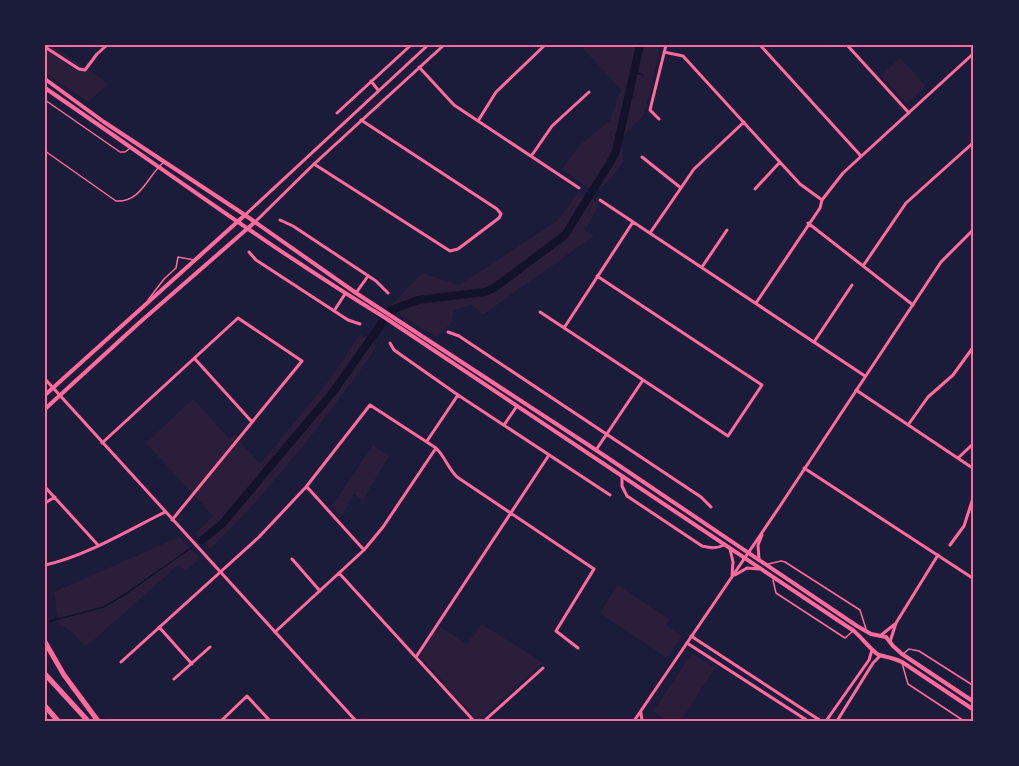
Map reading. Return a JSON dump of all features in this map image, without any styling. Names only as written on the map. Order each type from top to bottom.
[{"type":"highway","points":[[45,642],[64,675],[98,721]]},
{"type":"highway","points":[[45,674],[88,721]]},
{"type":"highway","points":[[45,706],[58,721]]},
{"type":"main road","points":[[46,81],[349,288],[867,632],[886,638],[902,654],[974,702]]},
{"type":"main road","points":[[45,88],[237,222],[352,299],[384,317],[854,631],[872,649],[885,652],[902,662],[974,710]]},
{"type":"main road","points":[[45,395],[245,215]]},
{"type":"main road","points":[[45,409],[128,332],[255,222]]},
{"type":"main road","points":[[345,294],[349,288]]},
{"type":"main road","points":[[352,299],[357,293]]},
{"type":"main road","points":[[122,324],[128,332]]},
{"type":"main road","points":[[517,406],[519,400]]},
{"type":"main road","points":[[592,455],[596,450]]},
{"type":"main road","points":[[872,649],[879,636]]},
{"type":"main road","points":[[885,652],[890,642]]},
{"type":"street","points":[[45,47],[79,69],[85,70],[107,45]]},
{"type":"street","points":[[337,113],[411,45]]},
{"type":"street","points":[[245,215],[428,45]]},
{"type":"street","points":[[255,222],[314,164],[444,45]]},
{"type":"street","points":[[477,121],[496,92],[545,45]]},
{"type":"street","points":[[659,119],[650,110],[666,45]]},
{"type":"street","points":[[760,45],[861,156]]},
{"type":"street","points":[[847,45],[909,113]]},
{"type":"street","points":[[664,52],[683,56],[800,184],[822,200]]},
{"type":"street","points":[[756,303],[820,208],[822,200],[843,173],[974,53]]},
{"type":"street","points":[[412,59],[449,100],[579,188]]},
{"type":"street","points":[[371,81],[378,90]]},
{"type":"street","points":[[532,155],[552,126],[589,92]]},
{"type":"street","points":[[314,164],[450,251],[458,249],[499,218],[501,214],[497,210],[361,120]]},
{"type":"street","points":[[650,233],[694,169],[744,122]]},
{"type":"street","points":[[863,266],[906,203],[974,142]]},
{"type":"street","points":[[642,157],[681,188]]},
{"type":"street","points":[[755,189],[780,162]]},
{"type":"street","points":[[600,200],[866,376]]},
{"type":"street","points":[[280,220],[293,226],[368,276],[388,293]]},
{"type":"street","points":[[564,328],[633,222]]},
{"type":"street","points":[[808,223],[913,305]]},
{"type":"street","points":[[638,721],[641,711],[941,262],[974,229]]},
{"type":"street","points":[[702,267],[727,230]]},
{"type":"street","points":[[249,252],[255,260],[352,322],[360,324]]},
{"type":"street","points":[[357,293],[368,276]]},
{"type":"street","points":[[540,312],[728,436],[762,385],[597,276]]},
{"type":"street","points":[[814,342],[852,285]]},
{"type":"street","points":[[334,311],[345,294]]},
{"type":"street","points":[[102,443],[238,318],[302,361],[172,520]]},
{"type":"street","points":[[448,333],[459,336],[608,434],[701,497],[711,507]]},
{"type":"street","points":[[390,344],[394,350],[458,395],[610,495]]},
{"type":"street","points":[[908,425],[928,397],[953,375],[974,346]]},
{"type":"street","points":[[195,359],[252,422]]},
{"type":"street","points":[[45,379],[356,721]]},
{"type":"street","points":[[596,450],[643,380]]},
{"type":"street","points":[[856,390],[974,468]]},
{"type":"street","points":[[427,441],[458,395]]},
{"type":"street","points":[[120,662],[259,537],[306,487],[370,405],[436,448],[457,477],[594,569],[556,631],[578,648]]},
{"type":"street","points":[[504,425],[517,406]]},
{"type":"street","points":[[958,458],[974,443]]},
{"type":"street","points":[[275,632],[364,550],[383,527],[436,448]]},
{"type":"street","points":[[416,657],[549,455]]},
{"type":"street","points":[[804,468],[974,579]]},
{"type":"street","points":[[622,477],[622,486],[627,496],[702,546],[712,549],[724,545]]},
{"type":"street","points":[[45,487],[98,545]]},
{"type":"street","points":[[306,487],[364,550]]},
{"type":"street","points":[[950,545],[964,526],[974,495]]},
{"type":"street","points":[[45,503],[55,496]]},
{"type":"street","points":[[45,565],[98,545],[165,512]]},
{"type":"street","points":[[759,559],[758,545],[764,530]]},
{"type":"street","points":[[729,549],[733,560],[731,577]]},
{"type":"street","points":[[890,642],[896,623],[938,555]]},
{"type":"street","points":[[292,559],[320,591]]},
{"type":"street","points":[[731,577],[747,568],[764,571]]},
{"type":"street","points":[[339,573],[474,721]]},
{"type":"street","points":[[879,636],[896,623]]},
{"type":"street","points":[[159,627],[192,664]]},
{"type":"street","points":[[691,636],[824,721],[868,660],[872,649]]},
{"type":"street","points":[[687,643],[808,721]]},
{"type":"street","points":[[174,679],[210,647]]},
{"type":"street","points":[[837,721],[873,663],[885,652]]},
{"type":"street","points":[[484,721],[543,668]]},
{"type":"street","points":[[221,721],[247,696],[270,721]]},
{"type":"lane","points":[[45,100],[120,152],[125,152],[129,148]]},
{"type":"lane","points":[[45,152],[116,201],[129,199],[150,181],[158,167],[164,162]]},
{"type":"lane","points":[[145,303],[176,268],[178,257],[196,260]]},
{"type":"lane","points":[[767,565],[785,562],[860,610],[867,632]]},
{"type":"lane","points":[[772,576],[776,593],[845,638],[854,631]]},
{"type":"lane","points":[[902,654],[909,649],[919,651],[974,686]]},
{"type":"lane","points":[[902,662],[908,684],[964,721]]},
{"type":"shaded area","points":[[45,45],[51,45],[109,84],[88,102],[45,73]]},
{"type":"shaded area","points":[[580,45],[661,45],[644,115],[622,137],[623,161],[613,176],[595,193],[562,169],[579,146],[610,120],[621,90]]},
{"type":"shaded area","points":[[900,58],[926,86],[907,104],[881,75]]},
{"type":"shaded area","points":[[579,192],[596,201],[599,206],[585,230],[594,236],[483,315],[472,305],[454,310],[451,323],[437,338],[389,307],[422,273],[459,285],[557,221]]},
{"type":"shaded area","points":[[360,334],[377,346],[298,452],[210,549],[195,533],[213,516],[146,443],[193,399],[230,439],[234,435],[260,464],[331,378]]},
{"type":"shaded area","points":[[373,445],[389,456],[363,500],[354,494],[341,517],[332,506]]},
{"type":"shaded area","points":[[179,537],[199,558],[186,571],[178,565],[94,640],[85,646],[70,630],[59,624],[54,592]]},
{"type":"shaded area","points":[[618,585],[669,619],[666,625],[682,636],[667,658],[600,613]]},
{"type":"shaded area","points":[[482,624],[543,663],[478,721],[420,656],[439,626],[467,644]]},
{"type":"shaded area","points":[[692,653],[715,668],[681,721],[667,721],[653,711]]},
{"type":"waterway","points":[[262,476],[333,392],[391,310],[418,300],[485,292],[494,288],[565,235],[616,151],[640,45]]},
{"type":"waterway","points":[[640,46],[648,46]]},
{"type":"waterway","points":[[634,72],[643,75]]},
{"type":"waterway","points":[[202,540],[222,524],[259,480]]},
{"type":"waterway","points":[[50,621],[104,607],[192,547]]}]
